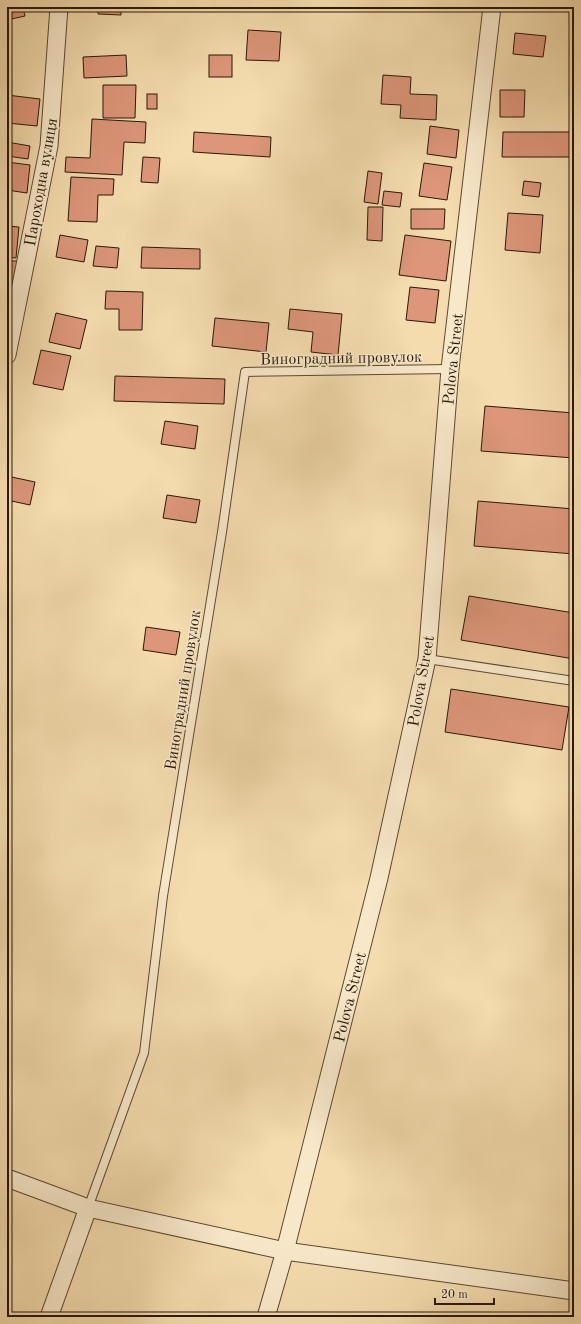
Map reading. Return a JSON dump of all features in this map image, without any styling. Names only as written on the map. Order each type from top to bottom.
[{"type":"street","name":"Пароходна вулиця","points":[[7,355],[49,146],[59,7]]},
{"type":"street","name":"Polova Street","points":[[266,1317],[285,1251],[379,878],[427,659],[450,369],[492,7]]},
{"type":"street","points":[[7,1178],[88,1208],[285,1251],[574,1291]]},
{"type":"street","points":[[49,1317],[88,1208]]},
{"type":"lane","name":"Виноградний провулок","points":[[88,1208],[144,1053],[163,896],[222,532],[245,372],[450,369]]},
{"type":"lane","points":[[427,659],[574,681]]},
{"type":"building","points":[[7,7],[23,7],[25,16],[7,20]]},
{"type":"building","points":[[98,7],[121,7],[121,15],[98,14]]},
{"type":"building","points":[[450,7],[476,7],[475,9]]},
{"type":"building","points":[[248,30],[281,32],[279,61],[246,60]]},
{"type":"building","points":[[515,33],[546,36],[543,57],[513,54]]},
{"type":"building","points":[[126,55],[127,76],[84,78],[83,57]]},
{"type":"building","points":[[209,55],[232,55],[232,77],[209,77]]},
{"type":"building","points":[[383,75],[411,77],[410,94],[437,95],[436,120],[400,118],[401,105],[381,104]]},
{"type":"building","points":[[103,85],[136,85],[135,118],[103,118]]},
{"type":"building","points":[[500,90],[525,90],[524,117],[500,117]]},
{"type":"building","points":[[147,94],[157,94],[157,109],[147,109]]},
{"type":"building","points":[[7,95],[40,99],[37,126],[7,123]]},
{"type":"building","points":[[92,119],[146,122],[145,143],[124,142],[122,175],[65,172],[66,157],[90,158]]},
{"type":"building","points":[[430,126],[459,130],[456,158],[427,154]]},
{"type":"building","points":[[194,132],[271,137],[270,157],[193,152]]},
{"type":"building","points":[[503,132],[573,132],[573,157],[502,157]]},
{"type":"building","points":[[7,142],[30,146],[28,159],[7,156]]},
{"type":"building","points":[[143,157],[160,158],[158,183],[141,182]]},
{"type":"building","points":[[7,162],[30,165],[27,193],[7,190]]},
{"type":"building","points":[[424,163],[452,167],[447,200],[419,196]]},
{"type":"building","points":[[368,171],[382,173],[378,204],[364,202]]},
{"type":"building","points":[[71,177],[114,179],[113,195],[98,195],[97,222],[68,221]]},
{"type":"building","points":[[524,181],[541,183],[539,197],[522,195]]},
{"type":"building","points":[[384,191],[402,193],[400,207],[382,205]]},
{"type":"building","points":[[368,207],[383,207],[382,241],[367,240]]},
{"type":"building","points":[[411,209],[445,209],[444,229],[411,229]]},
{"type":"building","points":[[508,213],[543,215],[540,253],[505,250]]},
{"type":"building","points":[[7,226],[19,227],[16,258],[7,257]]},
{"type":"building","points":[[60,235],[88,240],[84,262],[56,257]]},
{"type":"building","points":[[405,235],[451,241],[446,281],[399,275]]},
{"type":"building","points":[[96,246],[119,248],[117,268],[93,266]]},
{"type":"building","points":[[142,247],[200,249],[200,269],[141,268]]},
{"type":"building","points":[[7,261],[17,261],[17,284],[7,284]]},
{"type":"building","points":[[410,287],[439,290],[435,323],[406,320]]},
{"type":"building","points":[[106,291],[143,292],[142,330],[119,330],[119,309],[105,309]]},
{"type":"building","points":[[290,309],[342,314],[338,355],[311,352],[313,332],[288,329]]},
{"type":"building","points":[[56,313],[87,320],[80,349],[49,342]]},
{"type":"building","points":[[215,318],[269,323],[266,352],[212,346]]},
{"type":"building","points":[[41,350],[71,356],[63,390],[33,384]]},
{"type":"building","points":[[115,376],[225,379],[224,404],[114,401]]},
{"type":"building","points":[[485,406],[574,413],[574,458],[481,451]]},
{"type":"building","points":[[165,421],[198,426],[195,449],[161,444]]},
{"type":"building","points":[[7,476],[35,482],[30,505],[7,500]]},
{"type":"building","points":[[167,495],[200,500],[196,523],[163,518]]},
{"type":"building","points":[[478,501],[574,509],[574,554],[474,546]]},
{"type":"building","points":[[469,596],[574,613],[574,659],[461,640]]},
{"type":"building","points":[[146,627],[180,632],[176,655],[143,650]]},
{"type":"building","points":[[451,689],[569,707],[562,750],[445,732]]}]
